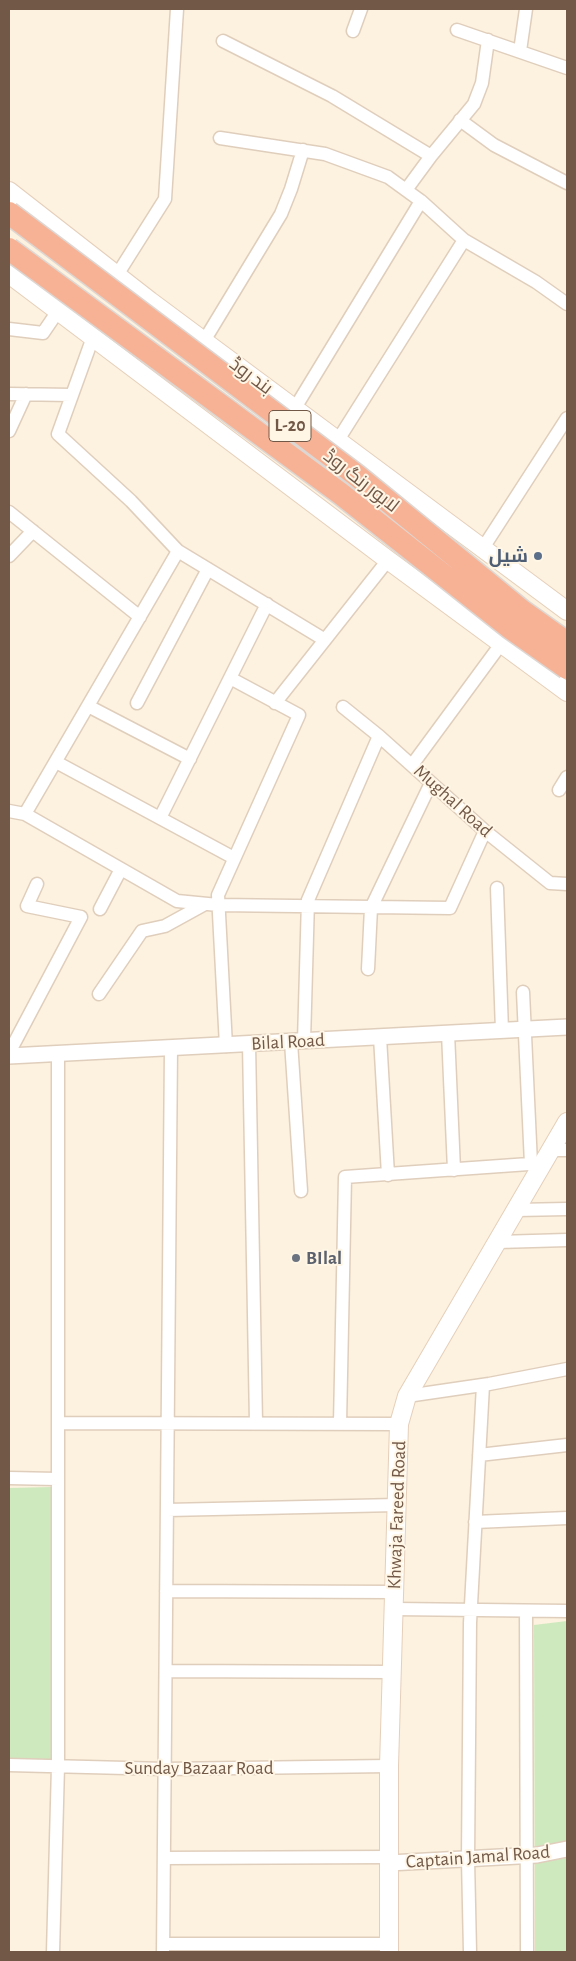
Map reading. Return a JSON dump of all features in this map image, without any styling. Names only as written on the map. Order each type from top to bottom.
[{"type":"highway","name":"لاہور رنگ روڈ","points":[[9,213],[356,475],[522,611],[567,643]]},
{"type":"highway","name":"لاہور رنگ روڈ","points":[[9,249],[340,494],[508,627],[567,668]]},
{"type":"main road","name":"بند روڈ","points":[[9,191],[204,341],[567,611]]},
{"type":"main road","points":[[9,274],[388,560],[567,692]]},
{"type":"main road","name":"Khwaja Fareed Road","points":[[389,1948],[389,1766],[399,1424],[407,1396],[567,1122]]},
{"type":"street","points":[[117,275],[165,199],[177,9]]},
{"type":"street","points":[[353,30],[361,9]]},
{"type":"street","points":[[520,52],[526,9]]},
{"type":"street","points":[[457,30],[567,68]]},
{"type":"street","points":[[406,190],[474,104],[482,83],[488,40]]},
{"type":"street","points":[[223,41],[332,96],[431,156]]},
{"type":"street","points":[[460,120],[494,145],[567,183]]},
{"type":"street","points":[[220,138],[325,154],[388,177],[421,201],[464,240],[536,282],[567,304]]},
{"type":"street","points":[[204,341],[281,214],[303,150]]},
{"type":"street","points":[[295,408],[421,201]]},
{"type":"street","points":[[338,440],[464,240]]},
{"type":"street","points":[[9,329],[43,333],[58,311]]},
{"type":"street","points":[[93,337],[58,434],[131,501],[178,551],[325,640]]},
{"type":"street","points":[[9,394],[72,395]]},
{"type":"street","points":[[9,431],[26,394]]},
{"type":"street","points":[[483,548],[567,418]]},
{"type":"street","points":[[9,512],[140,617]]},
{"type":"street","points":[[9,556],[33,531]]},
{"type":"street","points":[[25,814],[178,551]]},
{"type":"street","points":[[275,703],[388,560]]},
{"type":"street","points":[[137,703],[208,569]]},
{"type":"street","points":[[160,818],[267,604]]},
{"type":"street","points":[[412,765],[501,644]]},
{"type":"street","points":[[226,1046],[218,895],[299,715],[230,678]]},
{"type":"street","points":[[88,706],[190,759]]},
{"type":"street","name":"Mughal Road","points":[[343,707],[379,736],[485,831],[550,883],[567,884]]},
{"type":"street","points":[[301,1191],[298,1042],[308,900],[379,736]]},
{"type":"street","points":[[56,762],[234,858]]},
{"type":"street","points":[[559,790],[567,777]]},
{"type":"street","points":[[368,969],[371,908],[431,783]]},
{"type":"street","points":[[9,811],[25,814],[177,901],[218,905],[308,908],[450,908],[485,831]]},
{"type":"street","points":[[100,909],[121,869]]},
{"type":"street","points":[[9,1055],[81,917],[28,906],[37,884]]},
{"type":"street","points":[[497,888],[502,1030]]},
{"type":"street","points":[[99,994],[142,930],[165,926],[205,904]]},
{"type":"street","points":[[340,1424],[345,1177],[454,1170],[548,1157],[525,1029],[523,992]]},
{"type":"street","name":"Bilal Road","points":[[9,1055],[226,1046],[567,1027]]},
{"type":"street","points":[[448,1034],[454,1170]]},
{"type":"street","points":[[380,1037],[388,1175]]},
{"type":"street","points":[[249,1044],[256,1423]]},
{"type":"street","points":[[171,1048],[163,1948],[389,1948]]},
{"type":"street","points":[[53,1952],[58,1766],[58,1054]]},
{"type":"street","points":[[516,1210],[567,1209]]},
{"type":"street","points":[[498,1242],[567,1240]]},
{"type":"street","points":[[407,1396],[483,1385],[567,1369]]},
{"type":"street","points":[[470,1952],[468,1859],[471,1610],[483,1385]]},
{"type":"street","points":[[58,1423],[399,1424]]},
{"type":"street","points":[[479,1455],[567,1445]]},
{"type":"street","points":[[9,1478],[57,1479]]},
{"type":"street","points":[[167,1510],[397,1505]]},
{"type":"street","points":[[475,1522],[567,1518]]},
{"type":"street","points":[[166,1591],[394,1600],[471,1610],[567,1611]]},
{"type":"street","points":[[526,1611],[527,1952]]},
{"type":"street","points":[[166,1671],[392,1672]]},
{"type":"street","name":"Sunday Bazaar Road","points":[[9,1766],[165,1769],[389,1766]]},
{"type":"street","name":"Captain Jamal Road","points":[[389,1860],[526,1856],[567,1849]]},
{"type":"street","points":[[164,1858],[389,1860]]},
{"type":"green space","points":[[52,1487],[54,1760],[9,1759],[9,1488]]},
{"type":"green space","points":[[567,1621],[567,1952],[535,1952],[534,1625]]},
{"type":"place","name":"شیل","points":[[538,556]]},
{"type":"place","name":"BIlal","points":[[296,1258]]}]
